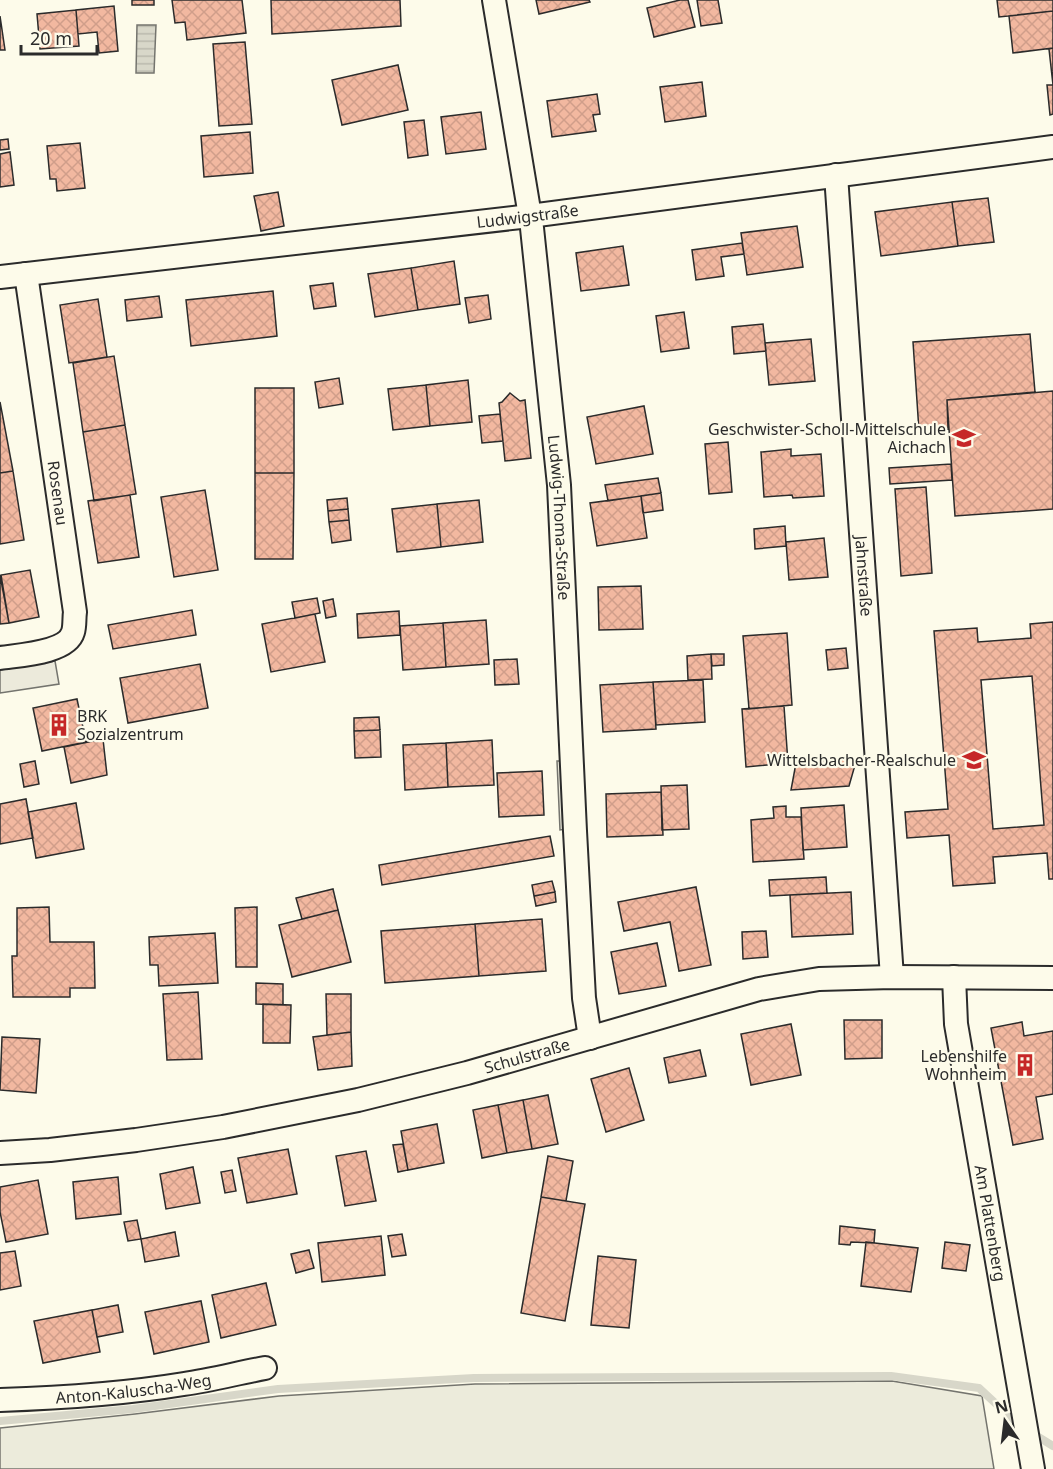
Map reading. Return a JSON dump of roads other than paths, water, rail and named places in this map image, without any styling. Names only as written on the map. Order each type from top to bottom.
[{"type":"street","name":"Ludwig-Thoma-Straße","points":[[494,0],[530,216],[559,485],[574,831],[584,998],[590,1038]]},
{"type":"street","name":"Ludwigstraße","points":[[0,277],[530,216],[1053,147]]},
{"type":"street","name":"Jahnstraße","points":[[836,175],[892,977]]},
{"type":"street","name":"Rosenau","points":[[0,658],[46,651],[63,645],[73,633],[75,612],[26,274]]},
{"type":"street","name":"Am Plattenberg","points":[[954,977],[956,1024],[1033,1469]]},
{"type":"street","name":"Schulstraße","points":[[0,1153],[125,1141],[233,1125],[358,1100],[467,1073],[759,989],[819,979],[1053,978]]},
{"type":"street","name":"Anton-Kaluscha-Weg","points":[[0,1400],[76,1397],[174,1385],[265,1368]]},
{"type":"waterway","points":[[0,1421],[133,1409],[278,1389],[474,1378],[891,1376],[979,1388],[1019,1425]]},
{"type":"waterway","points":[[1032,1433],[1053,1446]]},
{"type":"place","name":"Geschwister-Scholl-Mittelschule Aichach","points":[[964,438]]},
{"type":"place","name":"BRK Sozialzentrum","points":[[59,725]]},
{"type":"place","name":"Wittelsbacher-Realschule","points":[[974,760]]},
{"type":"place","name":"Lebenshilfe Wohnheim","points":[[1025,1065]]}]
